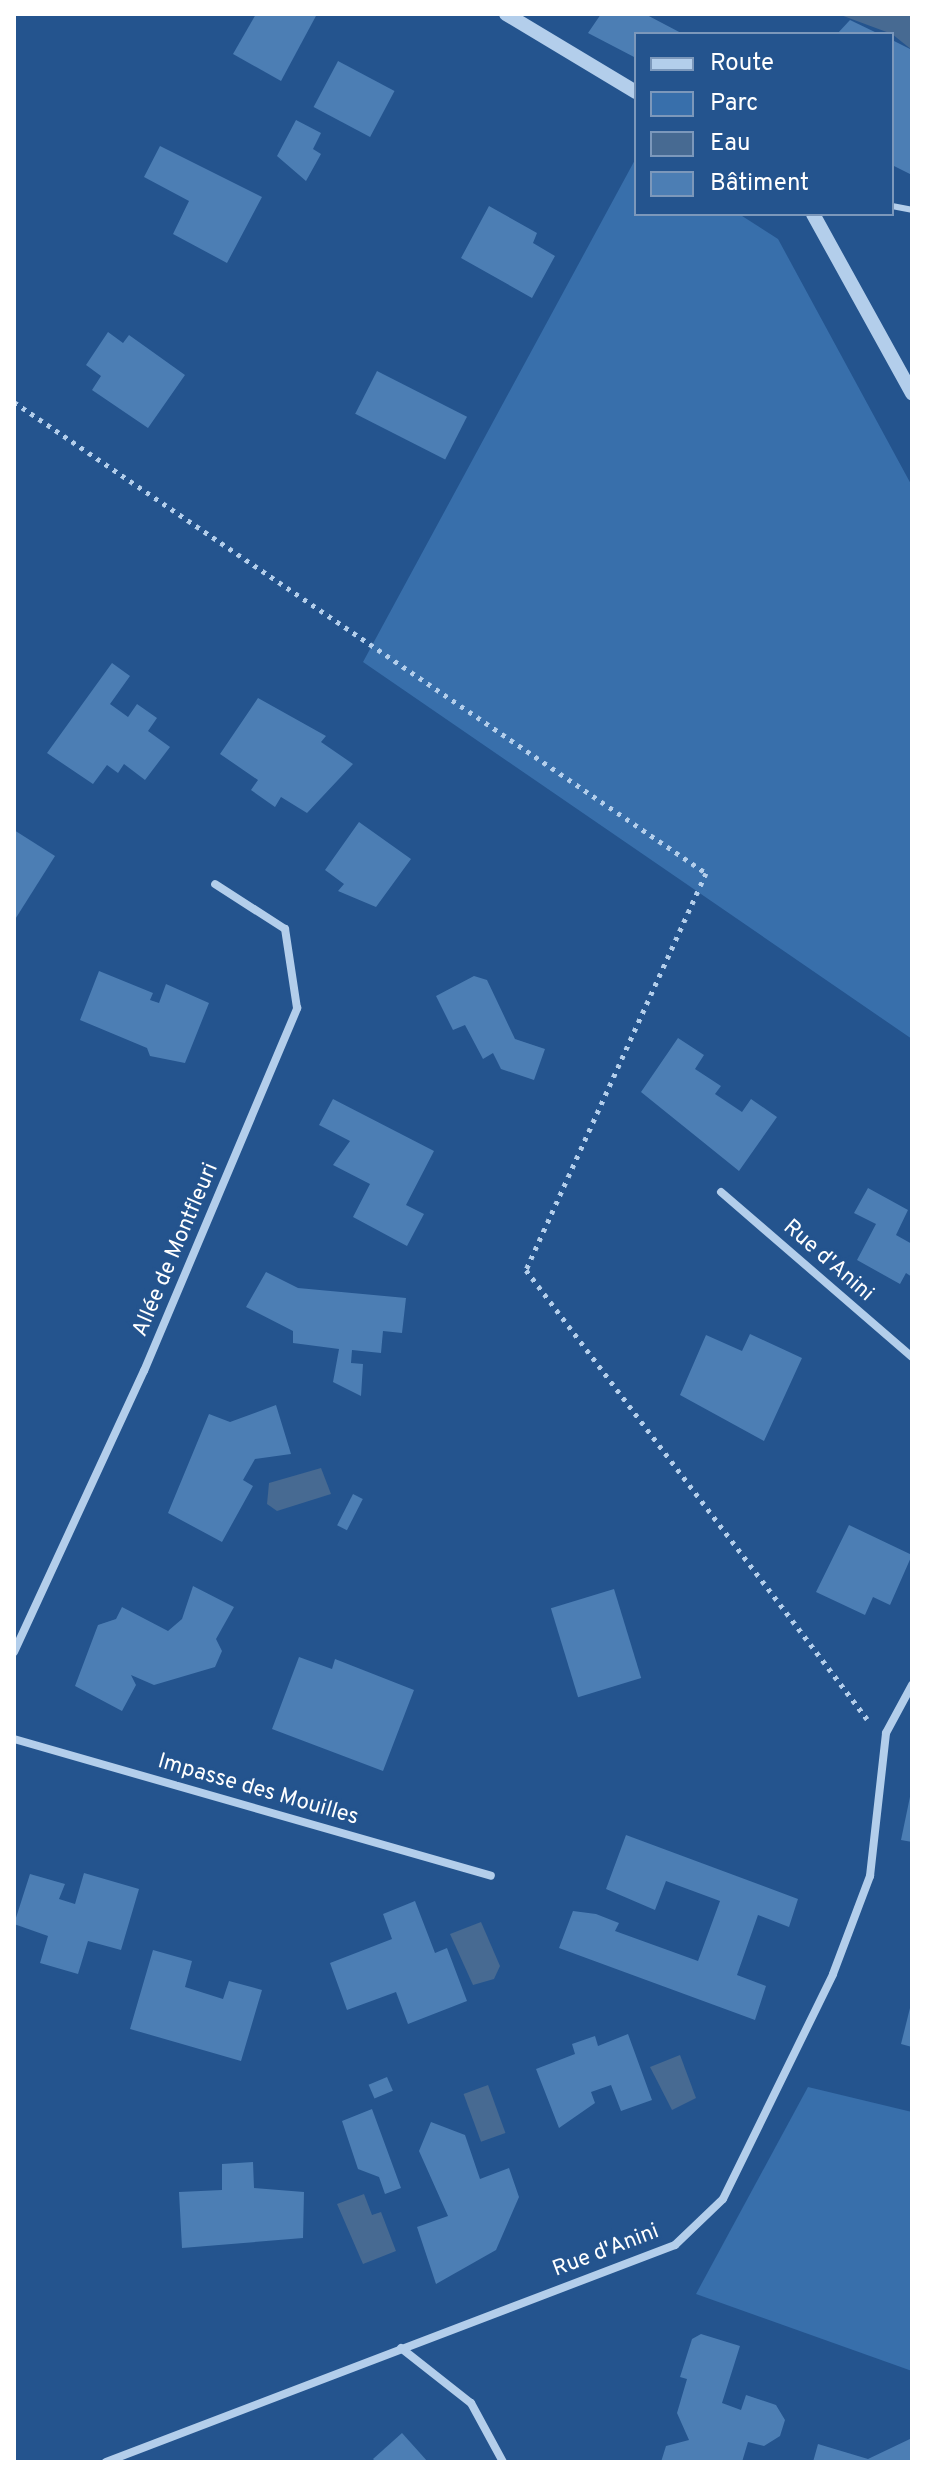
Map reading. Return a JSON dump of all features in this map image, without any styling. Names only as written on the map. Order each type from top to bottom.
[{"type":"street","points":[[506,14],[634,91]]},
{"type":"street","points":[[814,216],[912,393]]},
{"type":"street","name":"Allée de Montfleuri","points":[[14,1652],[144,1371],[297,1008],[285,929],[215,884]]},
{"type":"street","name":"Rue d'Anini","points":[[721,1192],[912,1357]]},
{"type":"street","name":"Rue d'Anini","points":[[106,2462],[675,2245],[723,2199],[833,1974],[870,1876],[886,1733],[912,1685]]},
{"type":"street","name":"Impasse des Mouilles","points":[[14,1739],[491,1876]]},
{"type":"street","points":[[401,2348],[471,2403],[503,2462]]},
{"type":"path","points":[[14,402],[706,873],[526,1270],[855,1710],[886,1733]]},
{"type":"green space","points":[[634,162],[634,216],[742,216],[778,239],[912,486],[912,1039],[363,662]]},
{"type":"green space","points":[[808,2087],[912,2112],[912,2371],[696,2294]]},
{"type":"water","points":[[838,14],[912,14],[912,50],[894,36],[894,32]]},
{"type":"water","points":[[321,1468],[331,1494],[277,1511],[267,1504],[269,1483]]},
{"type":"water","points":[[481,1922],[500,1966],[494,1979],[473,1985],[450,1934]]},
{"type":"water","points":[[680,2055],[696,2098],[672,2110],[650,2067]]},
{"type":"water","points":[[488,2085],[505,2133],[481,2142],[464,2094]]},
{"type":"water","points":[[364,2194],[372,2215],[381,2212],[396,2251],[363,2264],[337,2204]]},
{"type":"building","points":[[256,14],[317,14],[281,81],[233,54]]},
{"type":"building","points":[[601,14],[645,14],[679,32],[634,32],[634,57],[588,33]]},
{"type":"building","points":[[850,20],[875,32],[839,32]]},
{"type":"building","points":[[894,41],[912,50],[912,175],[894,166]]},
{"type":"building","points":[[338,61],[395,91],[370,137],[314,107]]},
{"type":"building","points":[[296,120],[321,133],[313,149],[321,154],[306,181],[277,156]]},
{"type":"building","points":[[160,146],[262,197],[227,263],[173,234],[189,201],[144,177]]},
{"type":"building","points":[[489,206],[537,233],[533,243],[555,256],[532,298],[461,258]]},
{"type":"building","points":[[108,332],[123,343],[129,335],[185,375],[148,428],[92,390],[101,376],[86,365]]},
{"type":"building","points":[[377,371],[467,417],[445,460],[355,414]]},
{"type":"building","points":[[112,663],[130,676],[110,704],[128,717],[137,704],[157,718],[148,731],[170,747],[145,780],[124,764],[118,773],[107,765],[93,784],[47,753]]},
{"type":"building","points":[[258,698],[326,736],[321,742],[353,764],[307,813],[281,797],[275,807],[251,790],[258,780],[220,754]]},
{"type":"building","points":[[359,822],[411,859],[376,907],[338,891],[344,884],[325,870]]},
{"type":"building","points":[[14,830],[55,856],[14,921]]},
{"type":"building","points":[[99,971],[153,993],[150,1000],[159,1003],[166,984],[209,1003],[185,1063],[150,1056],[147,1048],[80,1020]]},
{"type":"building","points":[[474,976],[487,980],[515,1039],[545,1049],[534,1080],[501,1069],[493,1053],[483,1059],[465,1025],[453,1030],[436,996]]},
{"type":"building","points":[[678,1038],[704,1055],[695,1069],[721,1086],[715,1094],[742,1112],[751,1099],[777,1117],[739,1171],[641,1092]]},
{"type":"building","points":[[333,1099],[434,1151],[406,1205],[424,1214],[407,1246],[353,1217],[370,1184],[333,1165],[350,1141],[319,1125]]},
{"type":"building","points":[[868,1188],[908,1210],[896,1235],[912,1244],[912,1277],[906,1273],[900,1284],[857,1260],[876,1224],[854,1213]]},
{"type":"building","points":[[266,1272],[298,1288],[406,1298],[402,1333],[383,1331],[381,1353],[352,1350],[351,1363],[363,1364],[361,1396],[333,1382],[339,1349],[293,1343],[293,1331],[246,1307]]},
{"type":"building","points":[[750,1334],[802,1358],[764,1441],[680,1395],[706,1335],[742,1351]]},
{"type":"building","points":[[276,1405],[291,1454],[255,1459],[243,1480],[253,1486],[222,1542],[168,1513],[209,1414],[230,1422]]},
{"type":"building","points":[[353,1494],[363,1499],[347,1530],[337,1525]]},
{"type":"building","points":[[849,1525],[912,1555],[890,1605],[873,1597],[865,1615],[816,1592]]},
{"type":"building","points":[[193,1586],[234,1607],[216,1639],[222,1651],[215,1667],[154,1685],[131,1675],[136,1685],[122,1711],[75,1686],[98,1625],[116,1619],[122,1607],[168,1631],[182,1619]]},
{"type":"building","points":[[614,1589],[641,1678],[578,1697],[551,1608]]},
{"type":"building","points":[[299,1657],[332,1669],[335,1659],[414,1690],[383,1771],[272,1729]]},
{"type":"building","points":[[912,1792],[912,1842],[901,1840]]},
{"type":"building","points":[[626,1835],[798,1899],[789,1927],[758,1915],[737,1975],[766,1986],[755,2020],[559,1948],[573,1911],[596,1914],[619,1923],[615,1931],[698,1961],[720,1901],[666,1881],[655,1910],[606,1889]]},
{"type":"building","points":[[84,1873],[139,1889],[121,1950],[88,1941],[78,1974],[40,1963],[48,1936],[14,1924],[30,1874],[65,1884],[59,1899],[75,1904]]},
{"type":"building","points":[[415,1901],[435,1953],[447,1948],[467,2001],[408,2024],[396,1992],[347,2010],[330,1963],[392,1939],[383,1914]]},
{"type":"building","points":[[153,1950],[192,1961],[185,1987],[223,1999],[229,1981],[262,1990],[241,2061],[130,2029]]},
{"type":"building","points":[[912,2004],[912,2047],[901,2044]]},
{"type":"building","points":[[628,2034],[652,2100],[621,2111],[611,2085],[591,2092],[595,2103],[559,2128],[536,2069],[575,2054],[572,2044],[595,2036],[598,2046]]},
{"type":"building","points":[[387,2077],[393,2091],[374,2099],[369,2085]]},
{"type":"building","points":[[372,2109],[401,2188],[385,2194],[379,2177],[358,2169],[342,2121]]},
{"type":"building","points":[[431,2122],[465,2135],[480,2179],[509,2168],[519,2197],[496,2250],[436,2284],[417,2227],[448,2216],[419,2151]]},
{"type":"building","points":[[253,2162],[254,2188],[304,2192],[303,2238],[182,2248],[179,2192],[222,2190],[222,2164]]},
{"type":"building","points":[[701,2334],[740,2346],[722,2403],[741,2410],[746,2395],[776,2405],[785,2420],[780,2436],[764,2446],[748,2442],[742,2462],[661,2462],[666,2446],[689,2440],[677,2413],[687,2379],[680,2377],[692,2339]]},
{"type":"building","points":[[402,2433],[428,2462],[376,2462],[373,2459]]},
{"type":"building","points":[[912,2438],[912,2462],[813,2462],[818,2444],[868,2459]]}]
